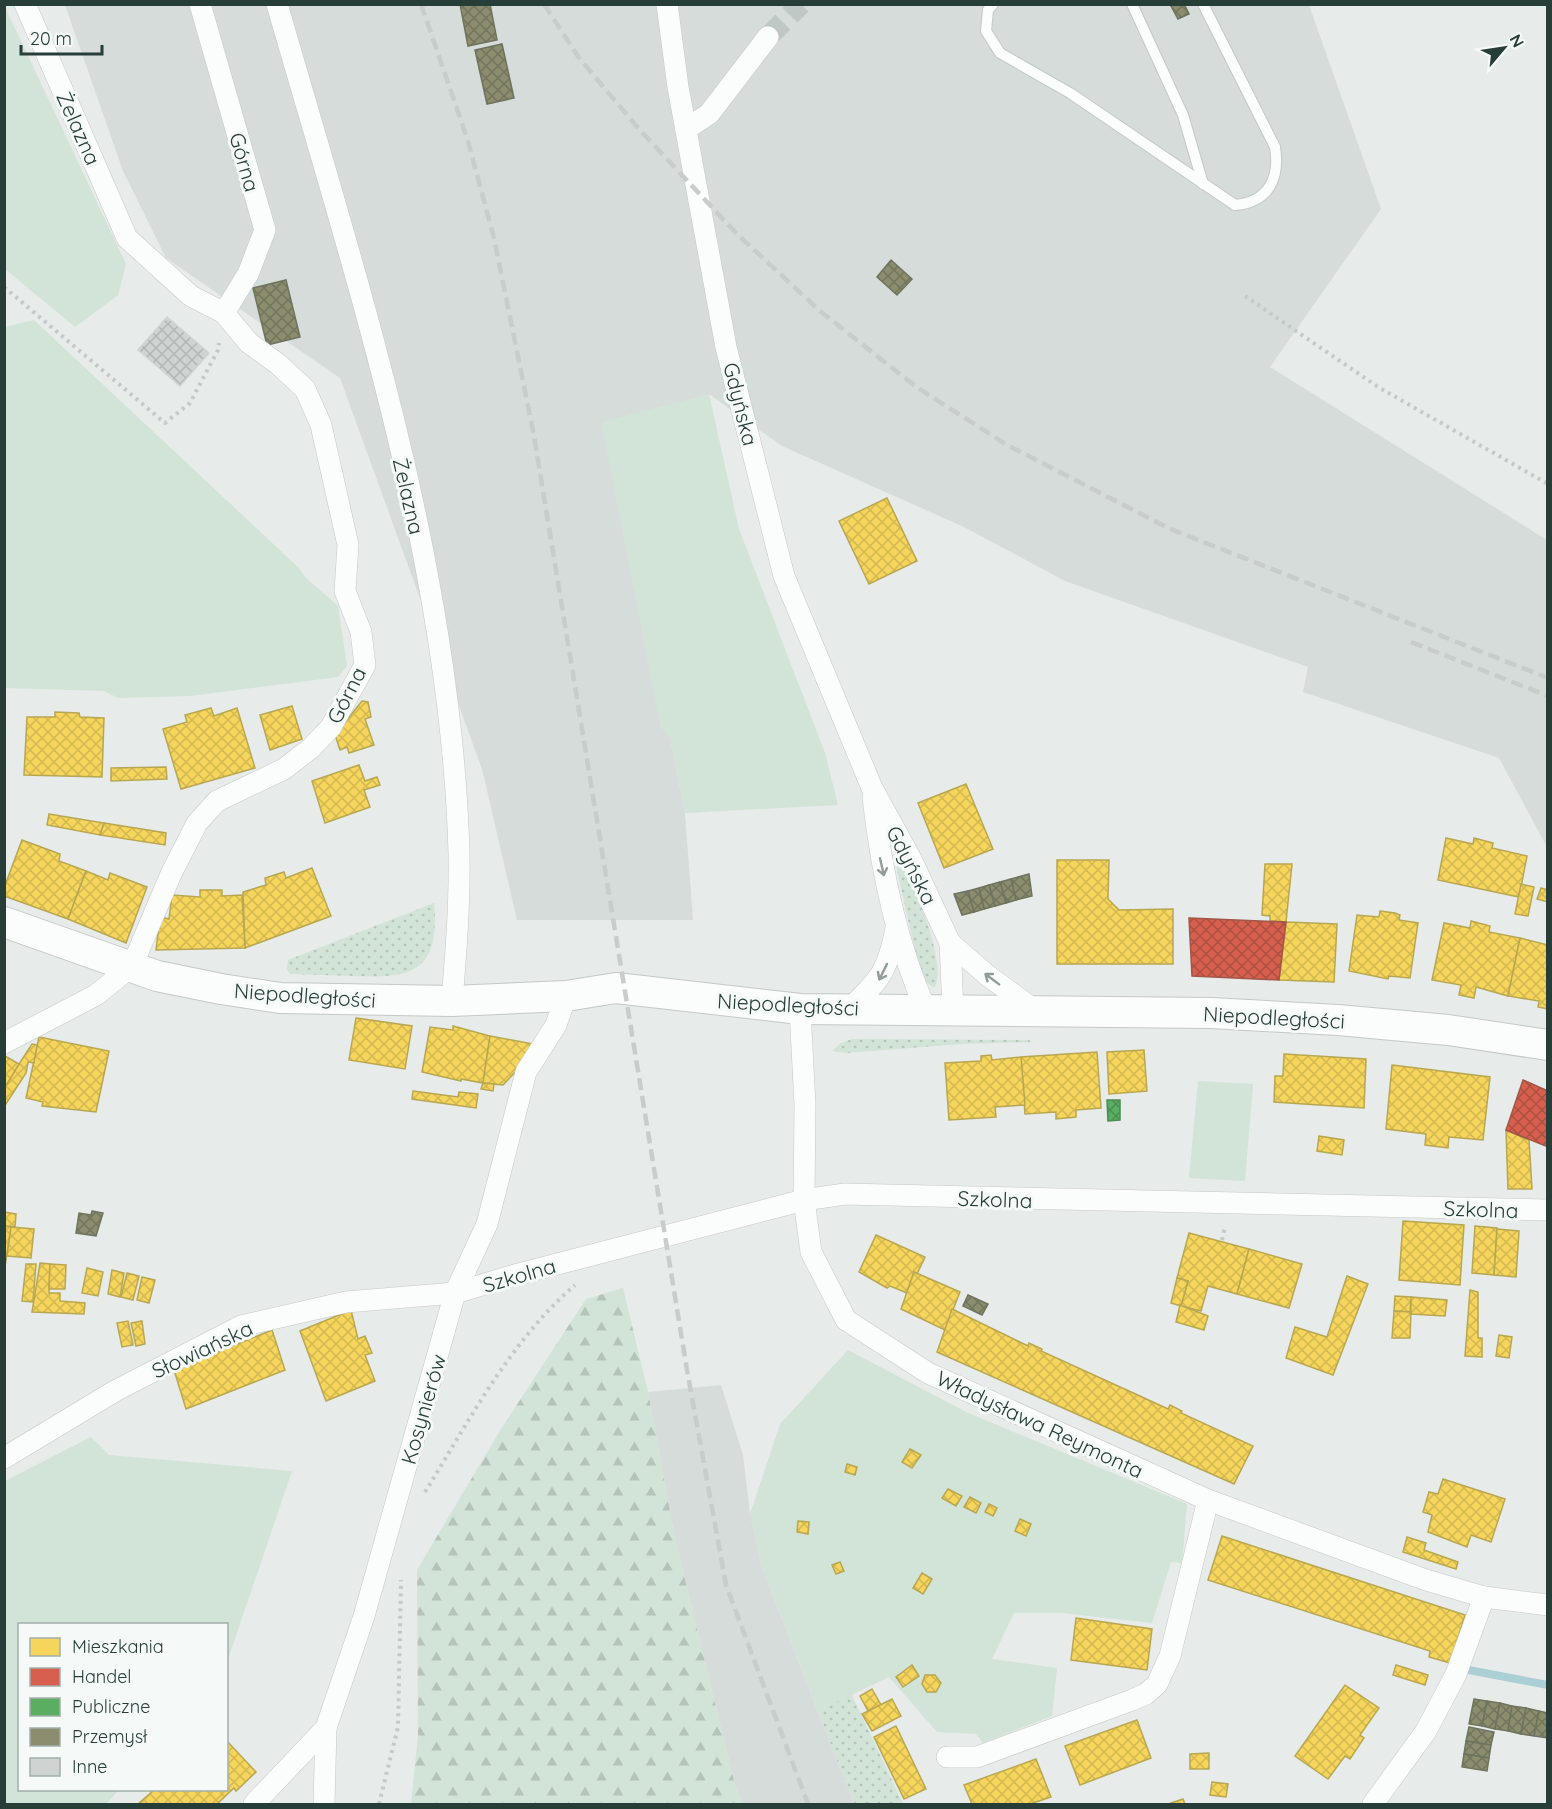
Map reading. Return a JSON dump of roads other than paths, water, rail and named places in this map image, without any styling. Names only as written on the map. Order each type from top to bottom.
[{"type":"main road","name":"Niepodległości","points":[[4,922],[157,976],[280,998],[452,1001],[566,996],[616,988],[800,1010],[1210,1013],[1338,1020],[1448,1030],[1548,1044]]},
{"type":"street","name":"Żelazna","points":[[25,4],[127,238],[191,296],[224,313]]},
{"type":"street","name":"Górna","points":[[132,966],[171,874],[197,823],[217,801],[284,770],[311,748],[331,727],[365,665],[361,632],[345,591],[348,545],[321,425],[305,389],[278,364],[249,343],[224,313],[248,274],[265,230],[200,4]]},
{"type":"street","name":"Żelazna","points":[[277,4],[383,386],[426,568],[443,680],[456,804],[459,854],[452,1001]]},
{"type":"street","name":"Gdyńska","points":[[667,4],[686,129],[726,347],[784,576],[872,788],[911,859],[950,943],[987,975],[1036,1011]]},
{"type":"street","points":[[686,129],[709,114],[768,37]]},
{"type":"street","name":"Gdyńska","points":[[872,788],[879,859],[896,925],[940,1010]]},
{"type":"street","name":"Gdyńska","points":[[849,1009],[878,982],[890,957],[896,925]]},
{"type":"street","name":"Gdyńska","points":[[940,1010],[950,943]]},
{"type":"street","points":[[4,1043],[96,995],[132,966]]},
{"type":"street","name":"Kosynierów","points":[[254,1804],[326,1728],[364,1616],[455,1293],[487,1224],[526,1072],[556,1025],[566,996]]},
{"type":"street","name":"Władysława Reymonta","points":[[800,1010],[805,1105],[804,1200],[811,1252],[846,1320],[928,1372],[1208,1500],[1426,1580],[1484,1597],[1548,1605]]},
{"type":"street","name":"Szkolna","points":[[455,1293],[515,1275],[804,1200],[845,1194],[1020,1200],[1231,1201],[1548,1210]]},
{"type":"street","name":"Słowiańska","points":[[4,1458],[115,1391],[241,1326],[346,1302],[455,1293]]},
{"type":"street","points":[[947,1757],[977,1757],[1132,1700],[1146,1694],[1157,1684],[1170,1656],[1208,1500]]},
{"type":"street","points":[[1373,1804],[1426,1731],[1456,1674],[1484,1597]]},
{"type":"street","points":[[324,1804],[326,1728]]},
{"type":"lane","points":[[993,4],[988,10],[986,31],[1000,53],[1070,93],[1235,205],[1249,204],[1270,189],[1276,176],[1278,163],[1275,147],[1203,4]]},
{"type":"lane","points":[[1132,4],[1182,115],[1203,184]]},
{"type":"waterway","points":[[1458,1668],[1548,1685]]},
{"type":"tunnel","points":[[768,37],[801,4]]},
{"type":"railway","points":[[421,4],[467,138],[494,238],[534,436],[687,1370],[726,1585],[808,1804]]},
{"type":"railway","points":[[544,4],[579,58],[639,129],[735,232],[820,311],[915,386],[1007,445],[1168,528],[1548,678]]},
{"type":"railway","points":[[1411,642],[1548,696]]}]
